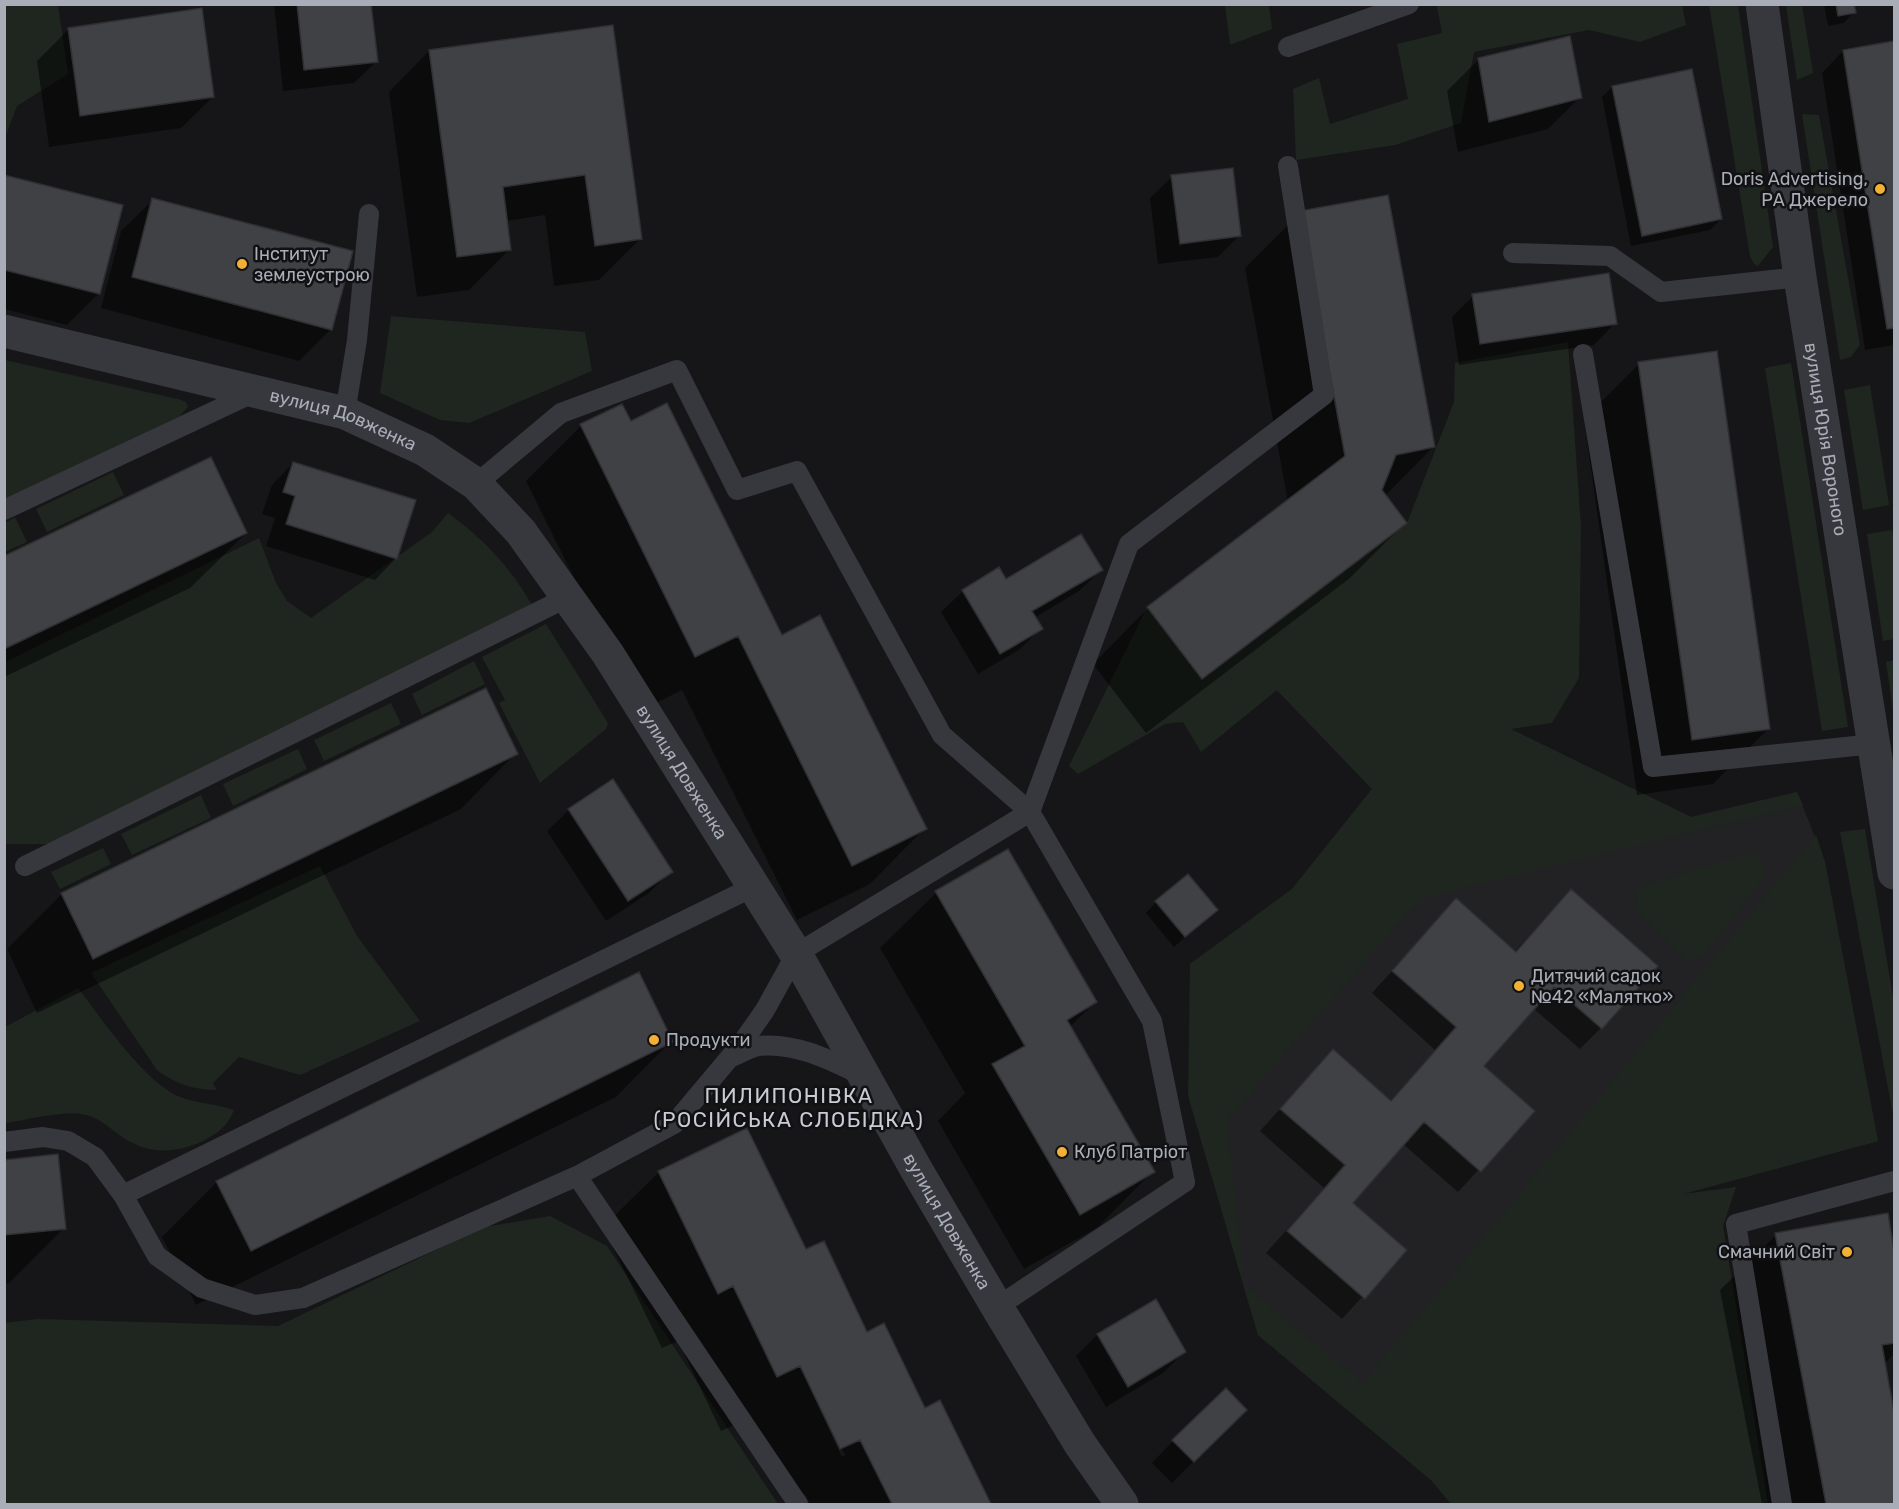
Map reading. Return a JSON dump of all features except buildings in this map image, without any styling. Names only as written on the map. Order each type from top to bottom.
[{"type":"street","name":"вулиця Юрія Вороного","points":[[1762,4],[1800,277],[1894,873]]},
{"type":"street","name":"вулиця Довженка","points":[[4,331],[345,412],[425,450],[476,484],[520,532],[608,654],[755,886],[997,1307],[1080,1444],[1122,1504]]},
{"type":"lane","points":[[1288,47],[1409,4]]},
{"type":"lane","points":[[4,1142],[43,1137],[68,1142],[95,1157],[123,1195],[157,1256],[202,1288],[255,1305],[303,1298],[577,1176],[674,1124],[765,1010],[796,954],[1030,812],[1129,544],[1324,395],[1288,166]]},
{"type":"lane","points":[[345,412],[357,340],[369,214]]},
{"type":"lane","points":[[1513,253],[1610,256],[1661,292],[1800,277]]},
{"type":"lane","points":[[1583,354],[1653,767],[1874,744]]},
{"type":"lane","points":[[476,484],[561,413],[677,370],[737,490],[797,471],[942,735],[1030,812],[1152,1021],[1185,1182],[997,1307]]},
{"type":"lane","points":[[4,510],[255,392]]},
{"type":"lane","points":[[25,866],[568,597]]},
{"type":"lane","points":[[123,1195],[755,886]]},
{"type":"lane","points":[[728,1059],[758,1046],[783,1046],[825,1057],[867,1078]]},
{"type":"lane","points":[[577,1176],[798,1504]]},
{"type":"lane","points":[[1782,1504],[1736,1224],[1894,1181]]},
{"type":"shaded area","points":[[5,4],[58,5],[68,74],[17,106],[5,137]]},
{"type":"shaded area","points":[[1440,4],[1682,5],[1686,25],[1640,42],[1589,30],[1474,52],[1461,123],[1395,145],[1296,160],[1293,89],[1319,78],[1330,124],[1408,99],[1397,44],[1442,33],[1437,6]]},
{"type":"shaded area","points":[[1225,5],[1269,5],[1272,29],[1230,45]]},
{"type":"shaded area","points":[[1709,5],[1738,5],[1773,247],[1758,266],[1754,264],[1750,256]]},
{"type":"shaded area","points":[[1786,5],[1802,5],[1813,73],[1797,80]]},
{"type":"shaded area","points":[[1802,114],[1819,115],[1860,345],[1851,357],[1840,360]]},
{"type":"shaded area","points":[[391,316],[585,332],[592,371],[469,423],[440,420],[380,393]]},
{"type":"shaded area","name":"Дитячий садок №42 «Малятко»","points":[[1568,342],[1581,526],[1579,678],[1552,723],[1511,729],[1691,817],[1797,792],[1803,805],[1432,896],[1413,907],[1227,1120],[1244,1285],[1363,1383],[1816,835],[1825,862],[1878,1141],[1683,1194],[1736,1187],[1723,1226],[1768,1504],[1451,1504],[1432,1481],[1258,1335],[1188,1095],[1190,964],[1292,889],[1372,789],[1277,690],[1201,752],[1183,722],[1165,724],[1078,774],[1069,766],[1147,607],[1407,523],[1454,402],[1455,363]]},
{"type":"shaded area","points":[[5,360],[178,399],[186,402],[188,407],[180,416],[5,501]]},
{"type":"shaded area","points":[[1791,363],[1848,727],[1822,731],[1765,368]]},
{"type":"shaded area","points":[[1870,385],[1889,505],[1863,510],[1844,390]]},
{"type":"shaded area","points":[[113,472],[124,495],[47,532],[36,509]]},
{"type":"shaded area","points":[[448,513],[495,554],[515,578],[532,605],[50,844],[5,844],[5,662],[259,538],[276,583],[287,601],[311,618],[432,532]]},
{"type":"shaded area","points":[[15,517],[27,542],[5,552],[5,523]]},
{"type":"shaded area","points":[[1892,530],[1894,639],[1883,641],[1867,534]]},
{"type":"shaded area","points":[[546,624],[608,723],[606,729],[540,783],[499,703],[505,700],[482,657]]},
{"type":"shaded area","name":"Дитячий садок №42 «Малятко»","points":[[1246,658],[1510,729],[1691,817],[1797,792],[1825,862],[1878,1141],[1676,1196],[1451,1504],[1432,1481],[1258,1335],[1189,1099],[1190,964],[1292,889],[1372,789]]},
{"type":"shaded area","points":[[1894,660],[1894,717],[1886,662]]},
{"type":"shaded area","points":[[474,661],[485,684],[422,715],[412,694]]},
{"type":"shaded area","points":[[391,703],[401,724],[324,761],[314,740]]},
{"type":"shaded area","points":[[298,749],[307,769],[233,806],[223,784]]},
{"type":"shaded area","points":[[201,795],[211,818],[132,855],[121,834]]},
{"type":"shaded area","points":[[1865,829],[1894,1003],[1894,1120],[1840,832]]},
{"type":"shaded area","points":[[103,848],[111,864],[60,889],[51,872]]},
{"type":"shaded area","points":[[1751,853],[1763,860],[1765,876],[1701,959],[1686,960],[1636,908],[1638,887]]},
{"type":"shaded area","points":[[320,866],[357,936],[420,1021],[300,1075],[239,1057],[213,1083],[217,1090],[208,1090],[185,1085],[157,1070],[91,973]]},
{"type":"shaded area","points":[[78,988],[124,1048],[152,1078],[166,1089],[186,1099],[234,1110],[226,1125],[192,1146],[159,1150],[138,1146],[99,1120],[86,1115],[56,1115],[5,1123],[5,1027]]},
{"type":"shaded area","points":[[550,1216],[607,1246],[778,1504],[5,1504],[4,1323],[37,1319],[278,1326],[484,1227]]},
{"type":"place","name":"Doris Advertising, РА Джерело","points":[[1880,189]]},
{"type":"place","name":"Інститут землеустрою","points":[[242,264]]},
{"type":"place","name":"Дитячий садок №42 «Малятко»","points":[[1519,986]]},
{"type":"place","name":"Продукти","points":[[654,1040]]},
{"type":"place","name":"Клуб Патріот","points":[[1062,1152]]},
{"type":"place","name":"Смачний Світ","points":[[1847,1252]]},
{"type":"district","name":"ПИЛИПОНІВКА (РОСІЙСЬКА СЛОБІДКА)","points":[[789,1108]]}]
